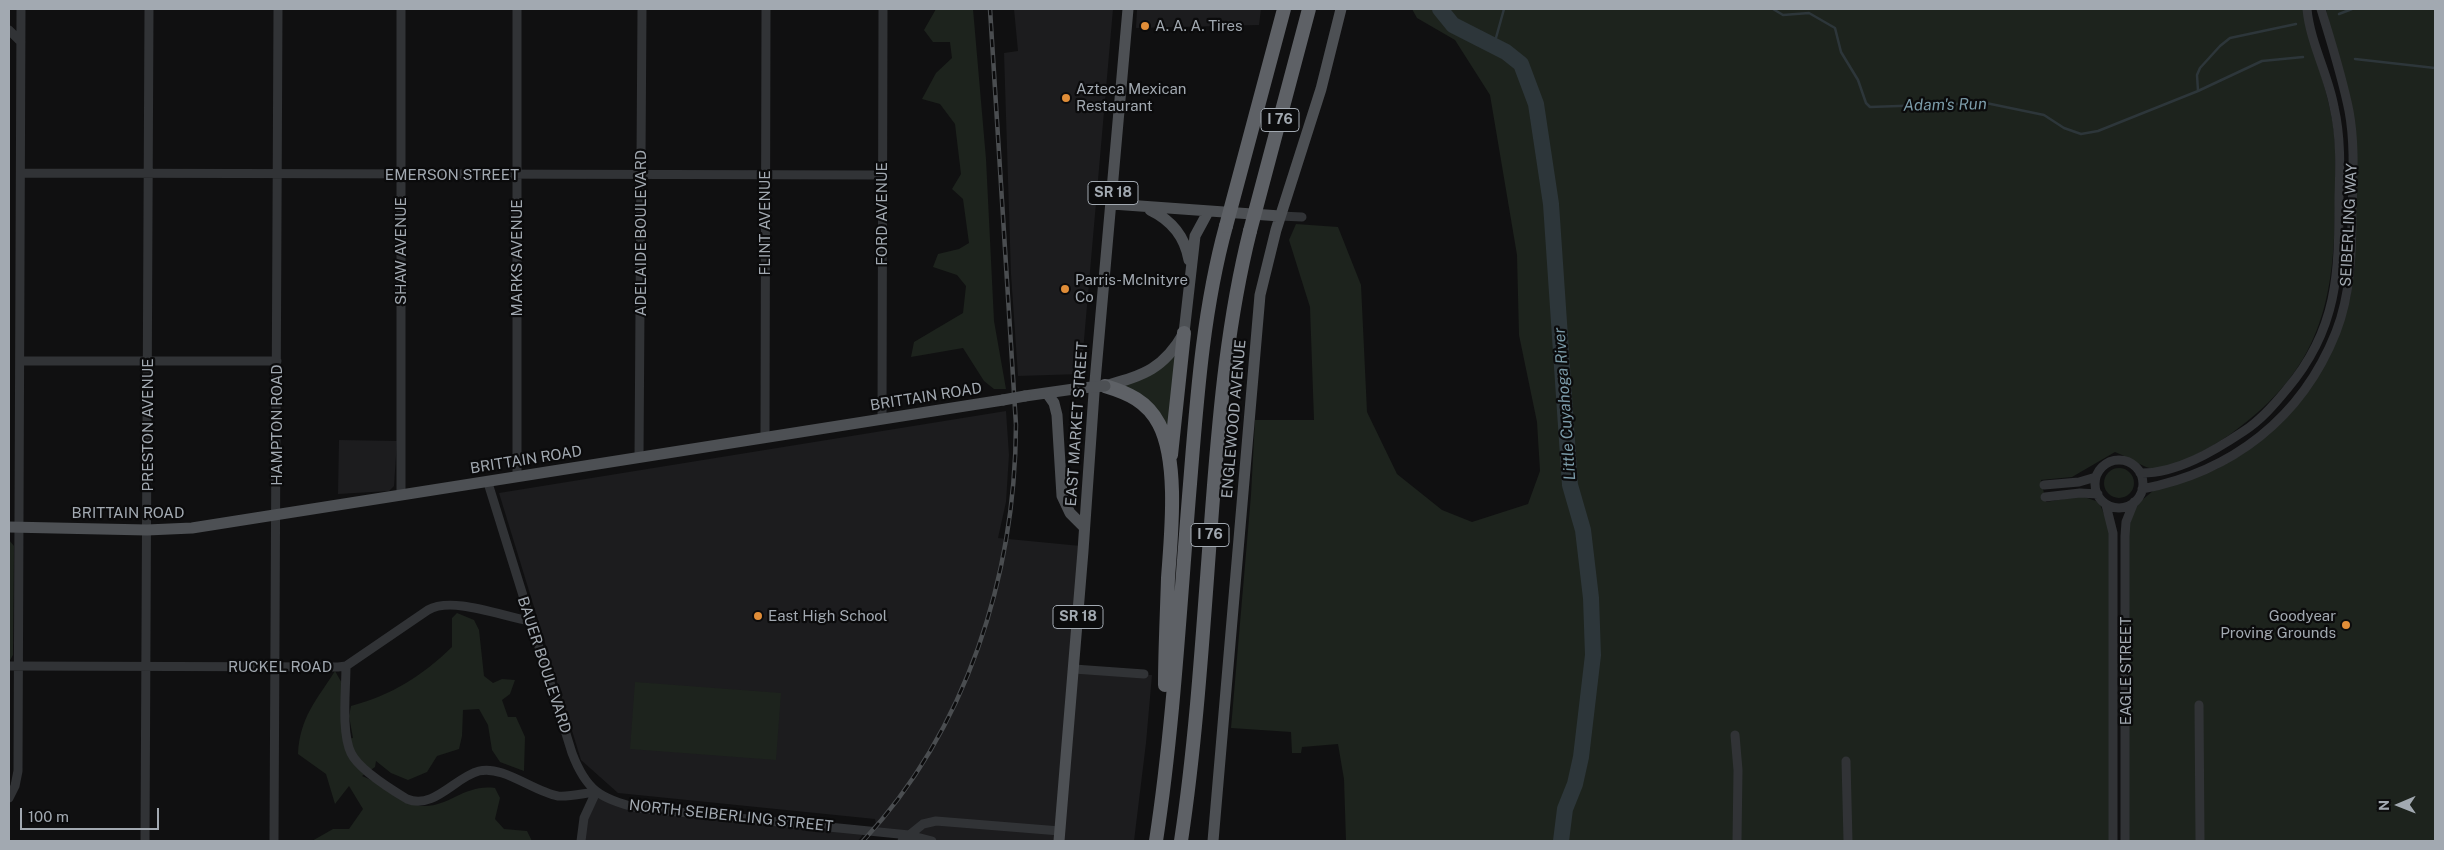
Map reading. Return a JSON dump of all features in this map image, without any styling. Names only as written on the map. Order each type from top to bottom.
[{"type":"highway","name":"I 76","points":[[1156,841],[1164,785],[1198,387],[1210,298],[1226,226],[1284,9]]},
{"type":"highway","name":"I 76","points":[[1181,841],[1194,742],[1222,386],[1234,301],[1250,231],[1309,9]]},
{"type":"highway","points":[[1170,470],[1184,334]]},
{"type":"highway","points":[[1105,386],[1133,396],[1150,410],[1162,431],[1170,470],[1172,499],[1165,673],[1164,785]]},
{"type":"main road","name":"EAST MARKET STREET","points":[[1059,836],[1074,669],[1094,393],[1128,9]]},
{"type":"main road","name":"ENGLEWOOD AVENUE","points":[[1213,841],[1260,295],[1280,216],[1321,89],[1341,9]]},
{"type":"main road","points":[[1112,204],[1280,216]]},
{"type":"main road","points":[[1144,207],[1164,217],[1177,231],[1186,249],[1190,264]]},
{"type":"main road","points":[[1184,334],[1190,264],[1197,229],[1208,212]]},
{"type":"main road","name":"BRITTAIN ROAD","points":[[9,528],[147,530],[192,528],[401,494],[488,483],[1025,396],[1105,386],[1145,374],[1156,368],[1167,358],[1184,334]]},
{"type":"main road","points":[[1047,393],[1058,415],[1062,496],[1070,513],[1084,527]]},
{"type":"street","points":[[9,798],[15,786],[18,771],[20,665],[21,9]]},
{"type":"street","name":"PRESTON AVENUE","points":[[145,841],[149,9]]},
{"type":"street","name":"HAMPTON ROAD","points":[[274,841],[278,9]]},
{"type":"street","name":"SHAW AVENUE","points":[[401,9],[401,494]]},
{"type":"street","name":"MARKS AVENUE","points":[[517,9],[518,477]]},
{"type":"street","name":"ADELAIDE BOULEVARD","points":[[640,457],[642,9]]},
{"type":"street","name":"FLINT AVENUE","points":[[765,437],[766,9]]},
{"type":"street","name":"FORD AVENUE","points":[[882,419],[883,9]]},
{"type":"street","name":"SEIBERLING WAY","points":[[2140,473],[2153,473],[2192,460],[2222,445],[2251,426],[2272,407],[2300,374],[2322,335],[2330,312],[2338,271],[2340,148],[2334,107],[2307,9]]},
{"type":"street","name":"SEIBERLING WAY","points":[[2142,489],[2193,475],[2257,440],[2287,411],[2312,380],[2336,331],[2348,285],[2353,164],[2349,112],[2321,9]]},
{"type":"street","points":[[9,30],[21,42]]},
{"type":"street","name":"EMERSON STREET","points":[[22,173],[882,175]]},
{"type":"street","points":[[1280,216],[1302,217]]},
{"type":"street","points":[[21,361],[277,361]]},
{"type":"street","points":[[2113,461],[2128,462],[2140,473],[2142,489],[2134,502],[2121,508],[2106,504],[2098,494],[2095,484],[2096,477],[2100,470],[2113,461]]},
{"type":"street","points":[[2044,485],[2079,482],[2096,477]]},
{"type":"street","name":"BAUER BOULEVARD","points":[[488,483],[580,775],[596,792]]},
{"type":"street","points":[[2045,497],[2080,493],[2098,494]]},
{"type":"street","name":"EAGLE STREET","points":[[2126,841],[2125,536],[2126,522],[2134,502]]},
{"type":"street","name":"EAGLE STREET","points":[[2106,504],[2112,533],[2113,841]]},
{"type":"street","name":"RUCKEL ROAD","points":[[9,666],[275,668],[346,666],[428,610],[442,604],[464,606],[530,621]]},
{"type":"street","points":[[346,666],[346,723],[352,755],[364,768],[407,799],[414,802],[429,800],[472,774],[486,770],[500,773],[558,796],[596,792]]},
{"type":"street","points":[[1074,669],[1144,674]]},
{"type":"street","points":[[2199,705],[2200,841]]},
{"type":"street","points":[[1735,735],[1738,770],[1737,841]]},
{"type":"street","points":[[1846,761],[1848,841]]},
{"type":"street","points":[[581,841],[584,818],[596,792]]},
{"type":"street","name":"NORTH SEIBERLING STREET","points":[[596,792],[614,803],[638,808],[909,835],[932,841]]},
{"type":"street","points":[[902,841],[923,824],[936,821],[1059,836]]},
{"type":"shaded area","points":[[936,9],[973,9],[986,159],[994,321],[1006,389],[994,389],[984,381],[963,348],[911,357],[914,342],[963,313],[966,286],[957,275],[933,267],[938,254],[959,249],[969,243],[963,199],[952,189],[961,174],[955,124],[940,104],[922,99],[936,73],[952,58],[950,42],[933,42],[924,30]]},
{"type":"shaded area","points":[[1014,9],[1113,9],[1081,374],[1018,376],[1011,274],[1004,53],[1018,51]]},
{"type":"shaded area","points":[[1137,9],[1261,9],[1259,25],[1136,28]]},
{"type":"shaded area","points":[[1412,9],[2306,9],[2311,37],[2332,119],[2335,139],[2335,169],[2334,236],[2326,302],[2316,331],[2303,358],[2285,384],[2262,409],[2232,433],[2190,458],[2165,467],[2155,468],[2146,467],[2115,452],[2072,477],[2041,480],[2046,502],[2081,496],[2099,502],[2109,526],[2109,841],[1346,841],[1344,779],[1338,744],[1302,747],[1301,753],[1292,753],[1291,732],[1231,728],[1251,495],[1255,420],[1314,420],[1310,307],[1289,240],[1296,224],[1338,227],[1361,285],[1367,412],[1397,474],[1442,510],[1472,522],[1528,504],[1540,471],[1537,422],[1519,335],[1517,255],[1490,95],[1455,40],[1417,18]]},
{"type":"shaded area","points":[[2326,9],[2435,9],[2435,841],[2129,841],[2129,584],[2127,534],[2135,506],[2154,490],[2217,469],[2246,452],[2282,421],[2307,393],[2350,298],[2355,266],[2355,145]]},
{"type":"shaded area","points":[[1177,354],[1169,429],[1121,385]]},
{"type":"shaded area","name":"East High School","points":[[1006,411],[1009,455],[1006,502],[998,538],[1081,546],[1057,828],[946,818],[908,832],[877,829],[875,819],[618,793],[581,760],[499,493]]},
{"type":"shaded area","points":[[339,440],[397,441],[394,486],[389,491],[338,494]]},
{"type":"shaded area","points":[[2119,468],[2130,472],[2134,483],[2130,494],[2119,498],[2108,494],[2104,483],[2108,472]]},
{"type":"shaded area","points":[[9,540],[14,546],[13,655],[9,662]]},
{"type":"shaded area","points":[[457,613],[474,620],[479,630],[484,676],[493,683],[502,679],[515,680],[510,694],[502,700],[508,717],[516,717],[525,737],[524,771],[500,762],[492,750],[488,725],[479,709],[463,710],[462,736],[459,749],[437,756],[427,772],[408,780],[391,773],[376,761],[375,767],[362,776],[409,803],[425,806],[442,803],[475,789],[495,788],[500,798],[495,819],[504,829],[527,831],[532,841],[312,841],[333,829],[349,829],[363,809],[349,786],[335,804],[326,774],[298,754],[302,730],[315,701],[335,671],[343,685],[344,739],[353,738],[349,716],[351,706],[380,696],[406,683],[418,676],[441,657],[452,647],[452,618]]},
{"type":"shaded area","points":[[1076,673],[1152,675],[1134,841],[1061,841]]},
{"type":"shaded area","points":[[635,682],[781,693],[776,760],[630,749]]},
{"type":"shaded area","points":[[596,792],[614,803],[866,830],[858,841],[581,841]]},
{"type":"shaded area","points":[[937,823],[1057,833],[1057,841],[936,841],[914,833],[923,826]]},
{"type":"waterway","name":"Little Cuyahoga River","points":[[1440,9],[1453,25],[1506,52],[1521,64],[1536,104],[1551,204],[1570,485],[1583,530],[1591,598],[1593,655],[1581,757],[1575,784],[1565,809],[1561,841]]},
{"type":"waterway","name":"Adam's Run","points":[[1494,45],[1504,9]]},
{"type":"waterway","name":"Adam's Run","points":[[1773,9],[1783,15],[1809,13],[1835,28],[1841,52],[1858,80],[1866,103],[1870,107],[1986,103],[2044,115],[2064,128],[2081,134],[2098,131],[2198,91],[2262,61],[2303,57]]},
{"type":"waterway","points":[[2339,14],[2352,9]]},
{"type":"waterway","points":[[2198,91],[2197,75],[2200,68],[2230,38],[2296,24]]},
{"type":"waterway","name":"Adam's Run","points":[[2355,59],[2435,68]]},
{"type":"railway","points":[[863,841],[899,797],[931,750],[957,700],[978,648],[995,593],[1006,538],[1013,482],[1016,425],[990,9]]},
{"type":"place","name":"A. A. A. Tires","points":[[1145,26]]},
{"type":"place","name":"Azteca Mexican Restaurant","points":[[1066,98]]},
{"type":"place","name":"Parris-McInityre Co","points":[[1065,289]]},
{"type":"place","name":"East High School","points":[[758,616]]},
{"type":"place","name":"Goodyear Proving Grounds","points":[[2346,625]]}]
